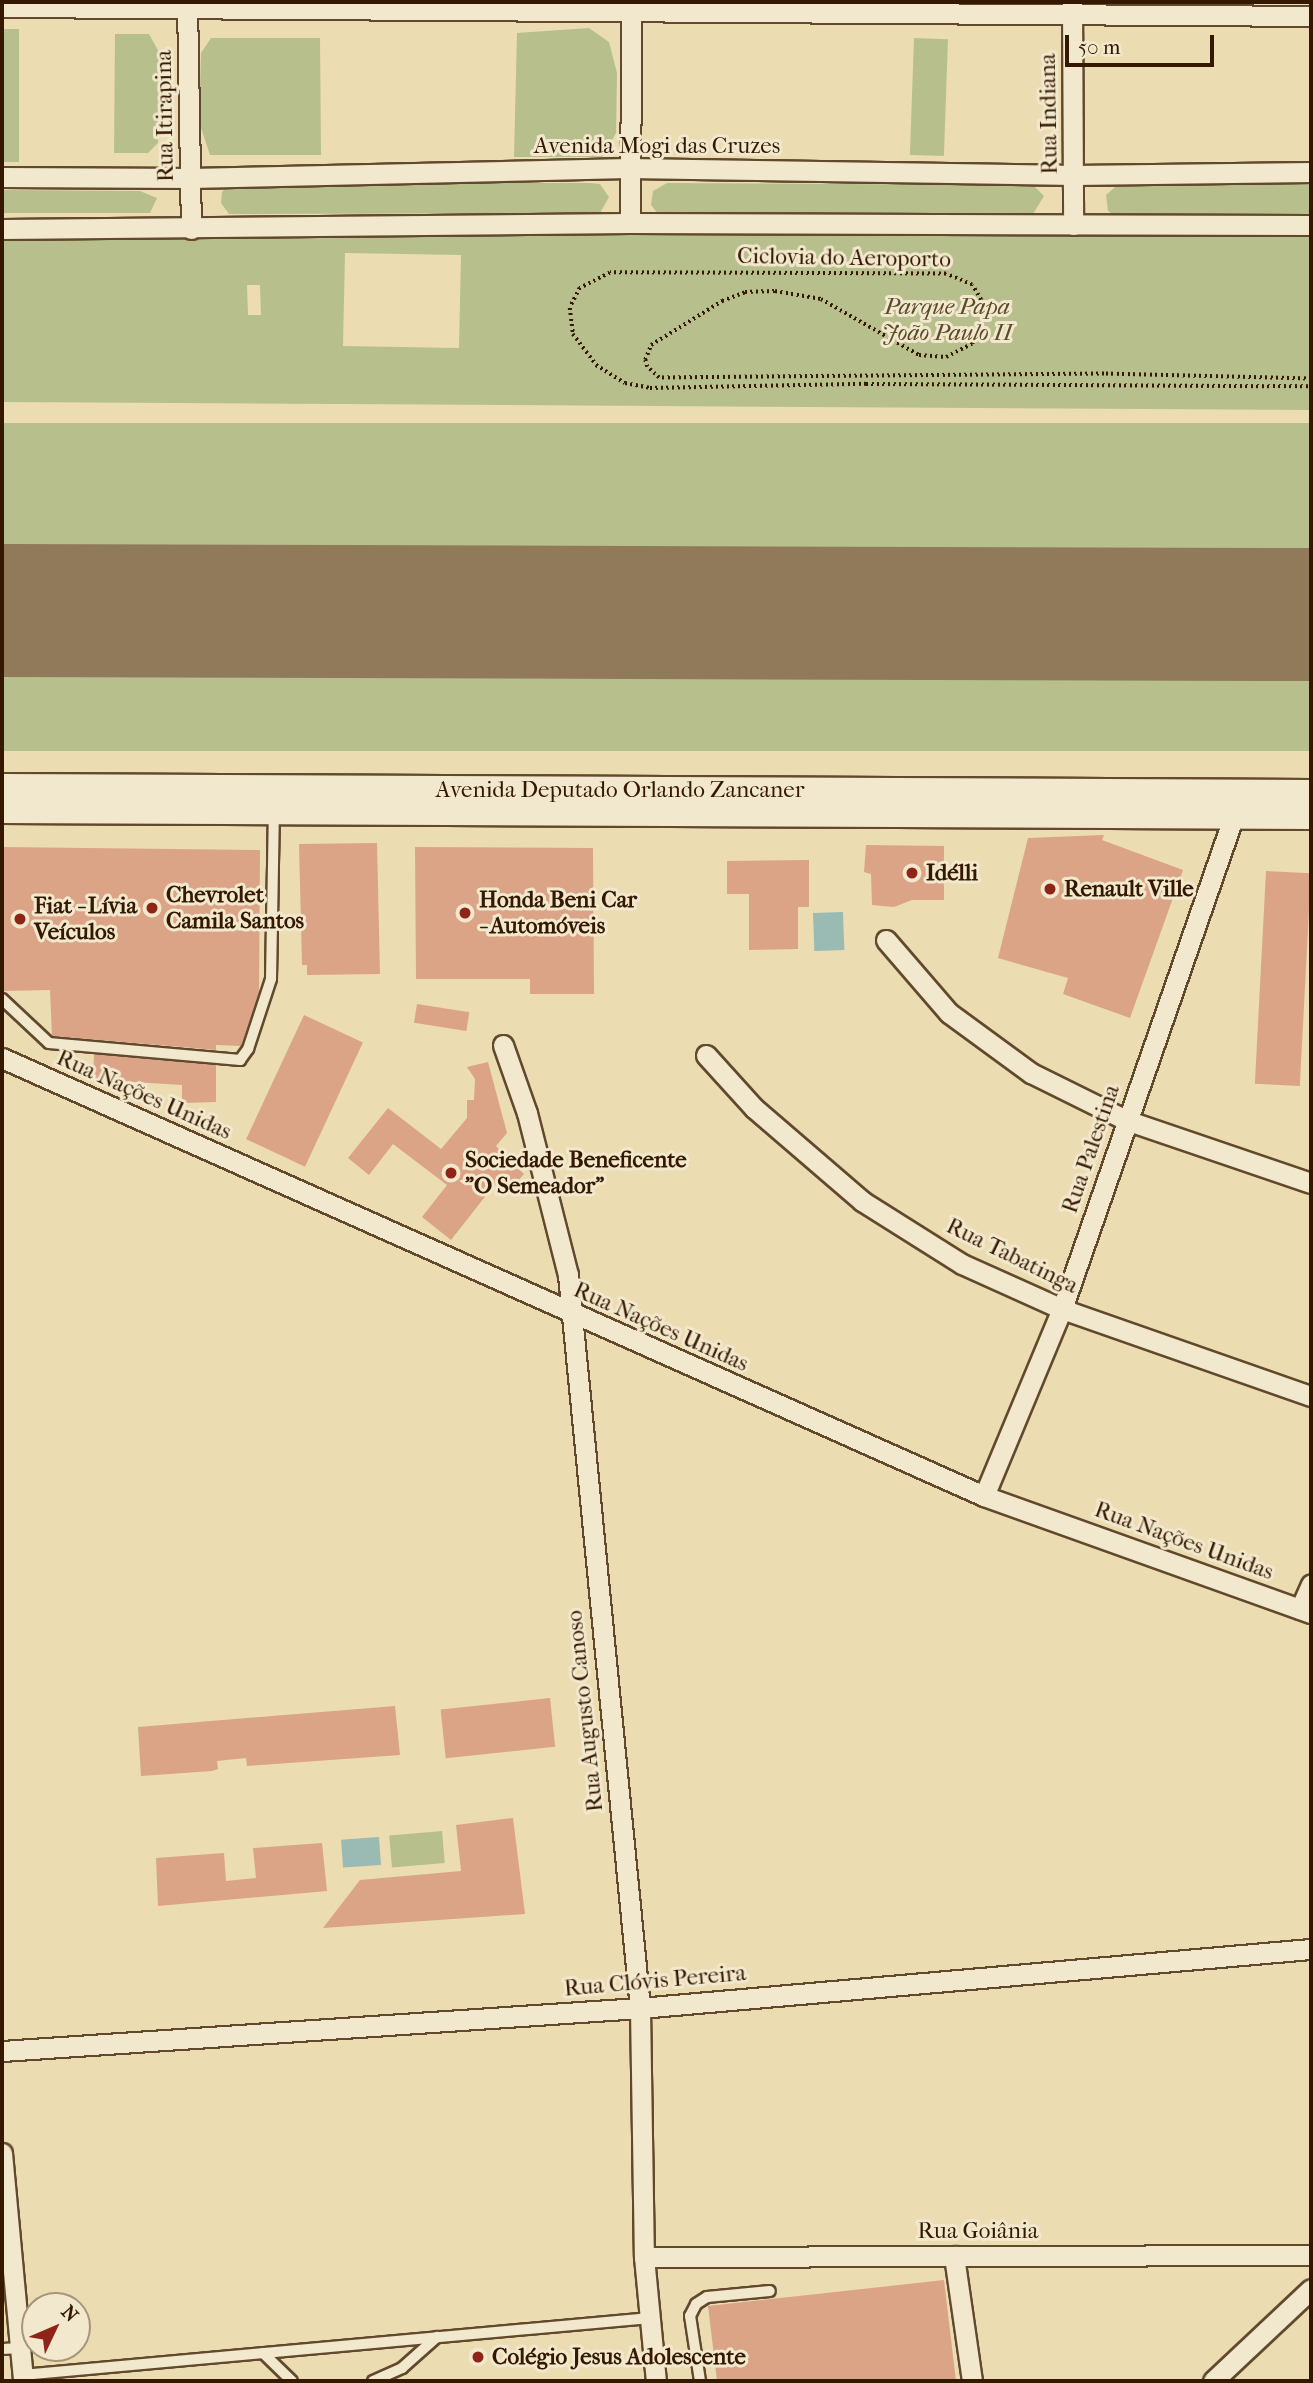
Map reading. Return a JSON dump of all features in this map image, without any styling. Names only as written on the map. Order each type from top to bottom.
[{"type":"main road","name":"Avenida Deputado Orlando Zancaner","points":[[2,787],[1177,805]]},
{"type":"main road","name":"Avenida Deputado Orlando Zancaner","points":[[2,810],[1304,805]]},
{"type":"street","points":[[2,7],[187,4],[1072,7],[1311,16]]},
{"type":"street","name":"Rua Itirapina","points":[[187,4],[191,229]]},
{"type":"street","points":[[630,223],[628,168],[631,5]]},
{"type":"street","name":"Rua Indiana","points":[[1072,7],[1073,225]]},
{"type":"street","name":"Avenida Mogi das Cruzes","points":[[2,177],[191,178],[628,168],[1074,175],[1311,172]]},
{"type":"street","points":[[2,229],[630,223],[1311,225]]},
{"type":"street","name":"Rua Palestina","points":[[984,1496],[1062,1308],[1238,805]]},
{"type":"street","points":[[886,940],[949,1013],[1031,1073],[1126,1120],[1311,1183]]},
{"type":"street","name":"Rua Augusto Canoso","points":[[503,1045],[527,1114],[561,1248],[570,1314],[640,2008],[644,2258],[656,2381]]},
{"type":"street","name":"Rua Tabatinga","points":[[706,1055],[754,1108],[862,1202],[962,1264],[1062,1308],[1311,1396]]},
{"type":"street","name":"Rua Nações Unidas","points":[[2,1058],[570,1314],[984,1496],[1306,1611]]},
{"type":"street","points":[[1306,1611],[1311,1584]]},
{"type":"street","name":"Rua Clóvis Pereira","points":[[2,2051],[640,2008],[1311,1949]]},
{"type":"street","points":[[2,2153],[10,2348],[23,2378]]},
{"type":"street","name":"Rua Goiânia","points":[[644,2258],[1311,2255]]},
{"type":"street","points":[[954,2256],[972,2381]]},
{"type":"street","points":[[1213,2381],[1311,2289]]},
{"type":"lane","points":[[2,999],[48,1043],[240,1059],[248,1049],[271,979],[274,811]]},
{"type":"lane","points":[[700,2381],[690,2316],[696,2304],[707,2297],[770,2291]]},
{"type":"lane","points":[[23,2378],[650,2318]]},
{"type":"lane","points":[[373,2381],[402,2368],[437,2337]]},
{"type":"lane","points":[[263,2353],[292,2381]]},
{"type":"path","name":"Ciclovia do Aeroporto","points":[[1311,379],[1104,374],[659,379],[647,367],[645,359],[651,345],[722,301],[745,292],[775,291],[821,299],[919,355],[946,357],[972,344],[983,317],[981,300],[972,285],[946,274],[610,273],[580,288],[570,308],[573,334],[596,365],[625,383],[650,388],[906,383],[1311,386]]},
{"type":"green space","points":[[589,28],[609,42],[617,73],[616,133],[602,157],[514,157],[517,33]]},
{"type":"green space","points":[[2,29],[19,29],[19,162],[2,162]]},
{"type":"green space","points":[[115,34],[149,34],[159,52],[158,143],[148,153],[114,153]]},
{"type":"green space","points":[[211,38],[320,38],[321,155],[210,155],[199,122],[201,53]]},
{"type":"green space","points":[[914,38],[948,39],[944,156],[910,155]]},
{"type":"green space","points":[[230,183],[590,183],[600,184],[609,197],[600,213],[229,214],[221,203],[222,192]]},
{"type":"green space","points":[[667,183],[1033,185],[1044,196],[1033,214],[659,215],[651,205],[653,191]]},
{"type":"green space","points":[[1120,183],[1311,184],[1311,214],[1114,215],[1108,211],[1106,195]]},
{"type":"green space","points":[[2,190],[140,191],[157,198],[150,213],[2,213]]},
{"type":"green space","name":"Parque Papa João Paulo II","points":[[2,231],[1311,233],[1311,410],[2,402]],"holes":[[[345,253],[461,255],[459,348],[343,346]],[[247,285],[260,285],[261,315],[248,315]]]},
{"type":"green space","points":[[2,423],[1311,423],[1311,577],[2,577]]},
{"type":"green space","points":[[2,646],[1311,646],[1311,751],[2,751]]},
{"type":"green space","points":[[442,1831],[445,1863],[392,1867],[389,1836]]},
{"type":"water","points":[[843,912],[844,950],[814,951],[813,913]]},
{"type":"water","points":[[379,1837],[381,1865],[343,1868],[341,1840]]},
{"type":"building","points":[[1104,835],[1102,840],[1183,870],[1130,1018],[1063,994],[1068,978],[998,958],[1028,838]]},
{"type":"building","points":[[377,843],[380,974],[307,975],[307,965],[302,965],[299,844]]},
{"type":"building","points":[[866,845],[944,846],[944,900],[912,900],[894,907],[872,905],[871,874],[864,872]]},
{"type":"building","name":"Chevrolet Camila Santos","points":[[2,847],[260,850],[259,992],[241,1046],[216,1045],[216,1050],[52,1036],[50,990],[2,991]]},
{"type":"building","points":[[415,847],[593,848],[594,994],[530,994],[530,979],[416,979]]},
{"type":"building","points":[[809,860],[809,907],[798,907],[798,949],[749,950],[749,894],[727,894],[727,861]]},
{"type":"building","points":[[1266,871],[1311,873],[1300,1086],[1255,1084]]},
{"type":"building","points":[[417,1004],[469,1012],[466,1031],[414,1023]]},
{"type":"building","points":[[304,1015],[363,1042],[305,1167],[246,1139]]},
{"type":"building","points":[[94,1054],[216,1065],[216,1102],[182,1103],[182,1085],[118,1081],[115,1087],[93,1077]]},
{"type":"building","points":[[488,1062],[507,1133],[496,1146],[524,1174],[506,1194],[495,1184],[451,1240],[422,1217],[447,1185],[393,1144],[369,1175],[348,1158],[388,1108],[441,1149],[467,1118],[467,1100],[474,1100],[475,1079],[467,1067]]},
{"type":"building","points":[[550,1698],[555,1747],[446,1758],[441,1709]]},
{"type":"building","points":[[395,1706],[400,1755],[247,1766],[246,1758],[217,1761],[218,1769],[212,1771],[141,1776],[138,1727]]},
{"type":"building","points":[[513,1818],[525,1914],[323,1928],[360,1880],[461,1871],[456,1825]]},
{"type":"building","points":[[322,1843],[327,1891],[158,1906],[156,1858],[224,1853],[226,1881],[256,1878],[253,1848]]},
{"type":"building","points":[[944,2280],[956,2381],[717,2381],[708,2306]]},
{"type":"runway","points":[[2,610],[1311,614]]},
{"type":"place","name":"Idélli","points":[[912,873]]},
{"type":"place","name":"Renault Ville","points":[[1050,889]]},
{"type":"place","name":"Chevrolet Camila Santos","points":[[152,908]]},
{"type":"place","name":"Honda Beni Car - Automóveis","points":[[465,913]]},
{"type":"place","name":"Fiat - Lívia Veículos","points":[[20,919]]},
{"type":"place","name":"Sociedade Beneficente \"O Semeador\"","points":[[451,1173]]},
{"type":"place","name":"Colégio Jesus Adolescente","points":[[478,2357]]}]
